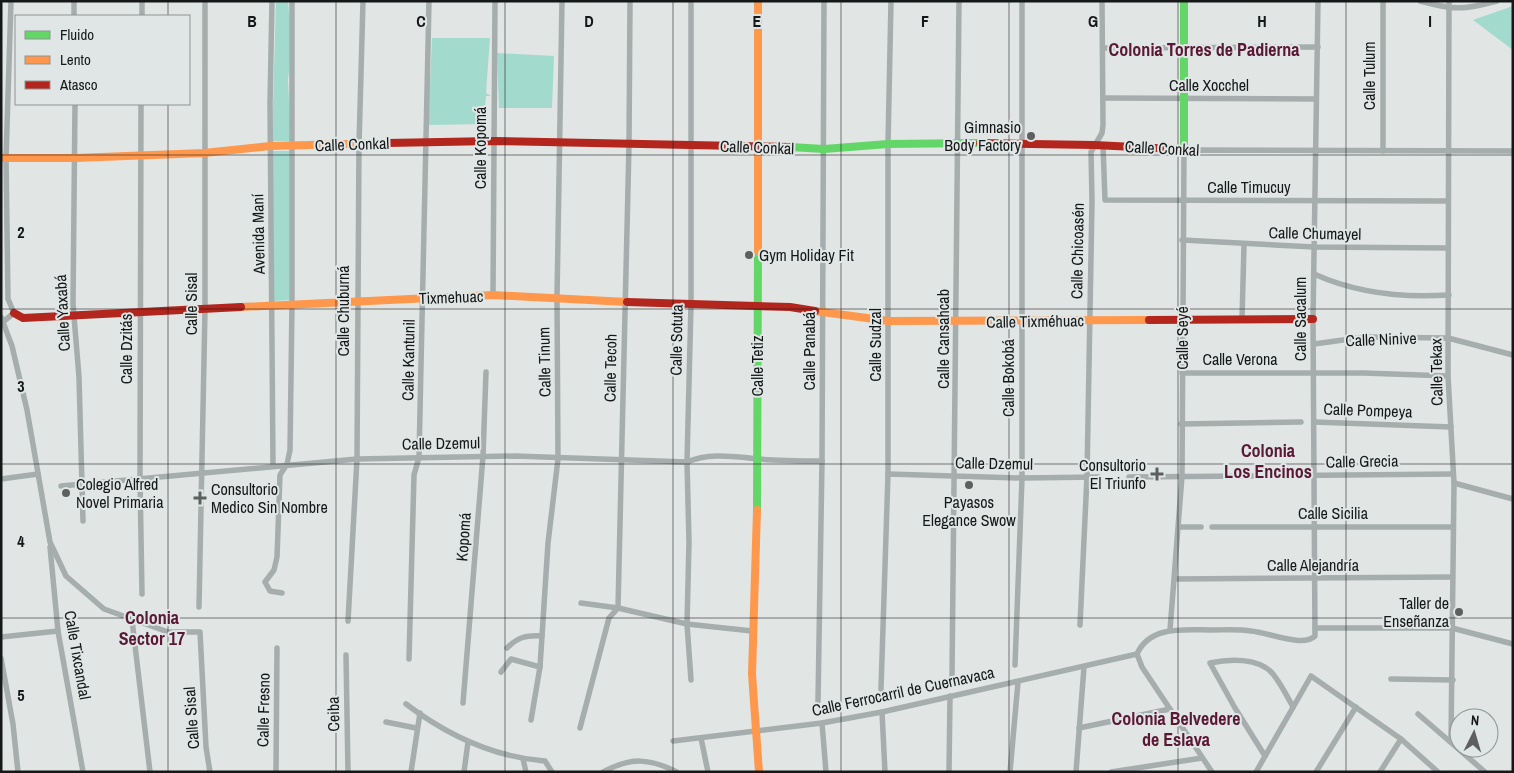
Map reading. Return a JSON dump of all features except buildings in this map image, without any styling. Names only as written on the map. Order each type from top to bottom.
[{"type":"street","points":[[11,1],[4,158],[8,298],[14,313],[3,319],[27,410],[50,542],[66,576],[104,609],[132,620],[150,772]]},
{"type":"street","points":[[74,1],[74,15]]},
{"type":"street","points":[[142,1],[142,15]]},
{"type":"street","name":"Calle Sisal","points":[[200,607],[205,310],[205,1]]},
{"type":"street","name":"Avenida Maní","points":[[272,1],[270,146],[273,305],[273,466]]},
{"type":"street","name":"Avenida Maní","points":[[287,464],[290,450],[292,304],[292,1]]},
{"type":"street","name":"Calle Chuburná","points":[[348,621],[357,459],[359,145],[363,1]]},
{"type":"street","name":"Calle Kantunil","points":[[409,659],[414,475],[419,457],[429,1]]},
{"type":"street","name":"Calle Kopomá","points":[[493,295],[495,1]]},
{"type":"street","name":"Calle Tinum","points":[[531,720],[540,667],[558,459],[557,297],[562,1]]},
{"type":"street","name":"Calle Tecoh","points":[[580,728],[609,618],[618,608],[629,144],[630,1]]},
{"type":"street","name":"Calle Sotuta","points":[[691,1],[691,304],[687,462],[689,542],[687,624],[691,680]]},
{"type":"street","name":"Calle Tetiz","points":[[758,1],[756,305],[758,459],[752,631],[759,772]]},
{"type":"street","name":"Calle Panabá","points":[[818,701],[822,461],[824,1]]},
{"type":"street","name":"Calle Sudzal","points":[[881,689],[888,474],[890,1]]},
{"type":"street","name":"Calle Cansahcab","points":[[952,676],[959,1]]},
{"type":"street","name":"Calle Bokobá","points":[[1014,665],[1022,478],[1021,320],[1024,144],[1022,1]]},
{"type":"street","name":"Calle Chicoasén","points":[[1080,625],[1087,476],[1090,320],[1090,162],[1094,145],[1102,132],[1102,1]]},
{"type":"street","name":"Calle Seyé","points":[[1170,630],[1182,476],[1184,1]]},
{"type":"street","name":"Calle Sacalum","points":[[1170,630],[1250,630],[1286,639],[1302,640],[1308,640],[1315,636],[1313,527],[1315,373],[1313,319],[1318,1]]},
{"type":"street","name":"Calle Tulum","points":[[1382,1],[1384,151]]},
{"type":"street","points":[[1420,1],[1450,9],[1464,9],[1497,1]]},
{"type":"street","name":"Calle Tekax","points":[[1449,1],[1448,376],[1454,483],[1452,708]]},
{"type":"street","points":[[1103,48],[1318,47]]},
{"type":"street","name":"Calle Xocchel","points":[[1103,98],[1316,99]]},
{"type":"street","name":"Calle Yaxabá","points":[[75,105],[74,316],[80,377],[80,484],[83,521]]},
{"type":"street","name":"Calle Dzitás","points":[[141,105],[140,479],[142,594]]},
{"type":"street","name":"Calle Conkal","points":[[4,158],[141,156],[204,153],[270,146],[494,141],[757,146],[824,150],[888,144],[958,143],[1103,145],[1184,150],[1513,151]]},
{"type":"street","name":"Calle Timucuy","points":[[1103,145],[1105,200],[1448,201]]},
{"type":"street","name":"Calle Chumayel","points":[[1182,240],[1244,245],[1448,248]]},
{"type":"street","points":[[1242,320],[1244,245]]},
{"type":"street","points":[[1314,274],[1335,284],[1384,294],[1449,295]]},
{"type":"street","name":"Tixmehuac","points":[[14,313],[23,318],[205,310],[357,300],[493,295],[624,302],[790,307],[889,321]]},
{"type":"street","points":[[1182,321],[1313,319]]},
{"type":"street","name":"Calle Tixméhuac","points":[[889,321],[1182,321]]},
{"type":"street","name":"Calle Ninive","points":[[1314,344],[1365,337],[1448,338],[1513,355]]},
{"type":"street","name":"Kopomá","points":[[464,703],[482,456],[486,372]]},
{"type":"street","name":"Calle Verona","points":[[1182,373],[1448,376]]},
{"type":"street","name":"Calle Pompeya","points":[[1181,424],[1301,422]]},
{"type":"street","name":"Calle Pompeya","points":[[1314,422],[1451,427]]},
{"type":"street","name":"Calle Dzemul","points":[[60,486],[357,459],[515,456],[687,462],[699,457],[747,457],[822,461]]},
{"type":"street","points":[[282,593],[270,591],[265,582],[274,570],[277,557],[280,475],[287,464]]},
{"type":"street","points":[[273,466],[280,475]]},
{"type":"street","points":[[1,479],[38,474]]},
{"type":"street","name":"Calle Dzemul","points":[[888,474],[1022,478],[1099,477]]},
{"type":"street","name":"Calle Grecia","points":[[1182,476],[1453,474]]},
{"type":"street","points":[[1129,477],[1182,476]]},
{"type":"street","points":[[1454,483],[1512,499]]},
{"type":"street","name":"Calle Sicilia","points":[[1212,527],[1453,526]]},
{"type":"street","points":[[1179,527],[1201,527]]},
{"type":"street","name":"Calle Tixcandal","points":[[50,542],[58,631],[84,772]]},
{"type":"street","name":"Calle Alejandría","points":[[1175,579],[1452,577]]},
{"type":"street","points":[[581,603],[618,608],[687,624],[752,631]]},
{"type":"street","name":"Calle Sisal","points":[[132,620],[168,632],[200,632],[206,747],[210,772]]},
{"type":"street","points":[[1315,628],[1452,628],[1513,644]]},
{"type":"street","points":[[1170,630],[1146,640],[1137,654],[1142,668],[1212,772]]},
{"type":"street","points":[[1,637],[58,631]]},
{"type":"street","points":[[507,648],[514,640],[525,635],[542,636]]},
{"type":"street","name":"Calle Fresno","points":[[276,772],[277,648]]},
{"type":"street","name":"Calle Ferrocarril de Cuernavaca","points":[[673,741],[822,723],[882,712],[1137,654]]},
{"type":"street","name":"Ceiba","points":[[346,655],[348,772]]},
{"type":"street","points":[[1,658],[13,724],[18,772]]},
{"type":"street","points":[[1266,756],[1235,708],[1210,663],[1237,659],[1255,664],[1272,672],[1293,707]]},
{"type":"street","points":[[501,672],[510,660],[540,667]]},
{"type":"street","points":[[1076,772],[1084,667]]},
{"type":"street","points":[[1256,772],[1311,676],[1401,739],[1438,772]]},
{"type":"street","points":[[1391,679],[1453,680]]},
{"type":"street","points":[[1010,772],[1018,682]]},
{"type":"street","points":[[949,772],[950,696]]},
{"type":"street","points":[[406,704],[468,742],[503,755],[523,759],[545,760],[552,772]]},
{"type":"street","points":[[1316,772],[1356,707]]},
{"type":"street","points":[[1080,728],[1170,709]]},
{"type":"street","points":[[882,712],[886,772]]},
{"type":"street","points":[[410,772],[420,713]]},
{"type":"street","points":[[1418,714],[1449,739]]},
{"type":"street","points":[[386,722],[416,728]]},
{"type":"street","points":[[822,723],[826,772]]},
{"type":"street","points":[[701,738],[708,772]]},
{"type":"street","points":[[1380,772],[1401,739]]},
{"type":"street","points":[[464,772],[468,742]]},
{"type":"street","points":[[1111,772],[1202,758]]},
{"type":"street","points":[[1470,758],[1485,772]]},
{"type":"street","points":[[523,759],[526,772]]},
{"type":"street","points":[[603,772],[625,761],[650,761],[677,772]]},
{"type":"green space","points":[[276,1],[288,1],[292,46],[288,80],[291,141],[272,141]]},
{"type":"green space","points":[[1513,6],[1513,50],[1473,20]]},
{"type":"green space","points":[[432,38],[490,38],[486,93],[491,96],[486,96],[484,124],[429,125],[428,86],[430,85]]},
{"type":"green space","points":[[497,53],[554,56],[552,108],[499,108]]},
{"type":"green space","points":[[272,151],[291,151],[290,300],[274,301]]},
{"type":"traffic: fast","points":[[1175,149],[1184,150],[1184,1]]},
{"type":"traffic: fast","points":[[790,147],[824,149],[888,144],[980,143]]},
{"type":"traffic: fast","points":[[757,510],[758,251]]},
{"type":"traffic: slow","points":[[758,1],[758,251]]},
{"type":"traffic: slow","points":[[1,158],[75,158],[204,153],[270,146],[387,143]]},
{"type":"traffic: slow","points":[[241,307],[493,295],[627,302]]},
{"type":"traffic: slow","points":[[815,311],[889,321],[1149,320]]},
{"type":"traffic: slow","points":[[757,510],[752,674],[759,772]]},
{"type":"traffic: jam","points":[[387,143],[494,141],[790,147]]},
{"type":"traffic: jam","points":[[980,143],[1094,145],[1175,149]]},
{"type":"traffic: jam","points":[[627,302],[790,307],[815,311]]},
{"type":"traffic: jam","points":[[14,313],[23,318],[241,307]]},
{"type":"traffic: jam","points":[[1149,320],[1313,319]]},
{"type":"place","name":"Gimnasio Body Factory","points":[[1031,136]]},
{"type":"place","name":"Gym Holiday Fit","points":[[749,255]]},
{"type":"place","name":"Consultorio El Triunfo","points":[[1157,474]]},
{"type":"place","name":"Payasos Elegance Swow","points":[[969,485]]},
{"type":"place","name":"Colegio Alfred Novel Primaria","points":[[66,493]]},
{"type":"place","name":"Consultorio Medico Sin Nombre","points":[[200,498]]},
{"type":"place","name":"Taller de Enseñanza","points":[[1459,612]]},
{"type":"district","name":"Colonia Torres de Padierna","points":[[1204,49]]},
{"type":"district","name":"Colonia Los Encinos","points":[[1268,460]]},
{"type":"district","name":"Colonia Sector 17","points":[[152,628]]},
{"type":"district","name":"Colonia Belvedere de Eslava","points":[[1176,728]]}]
